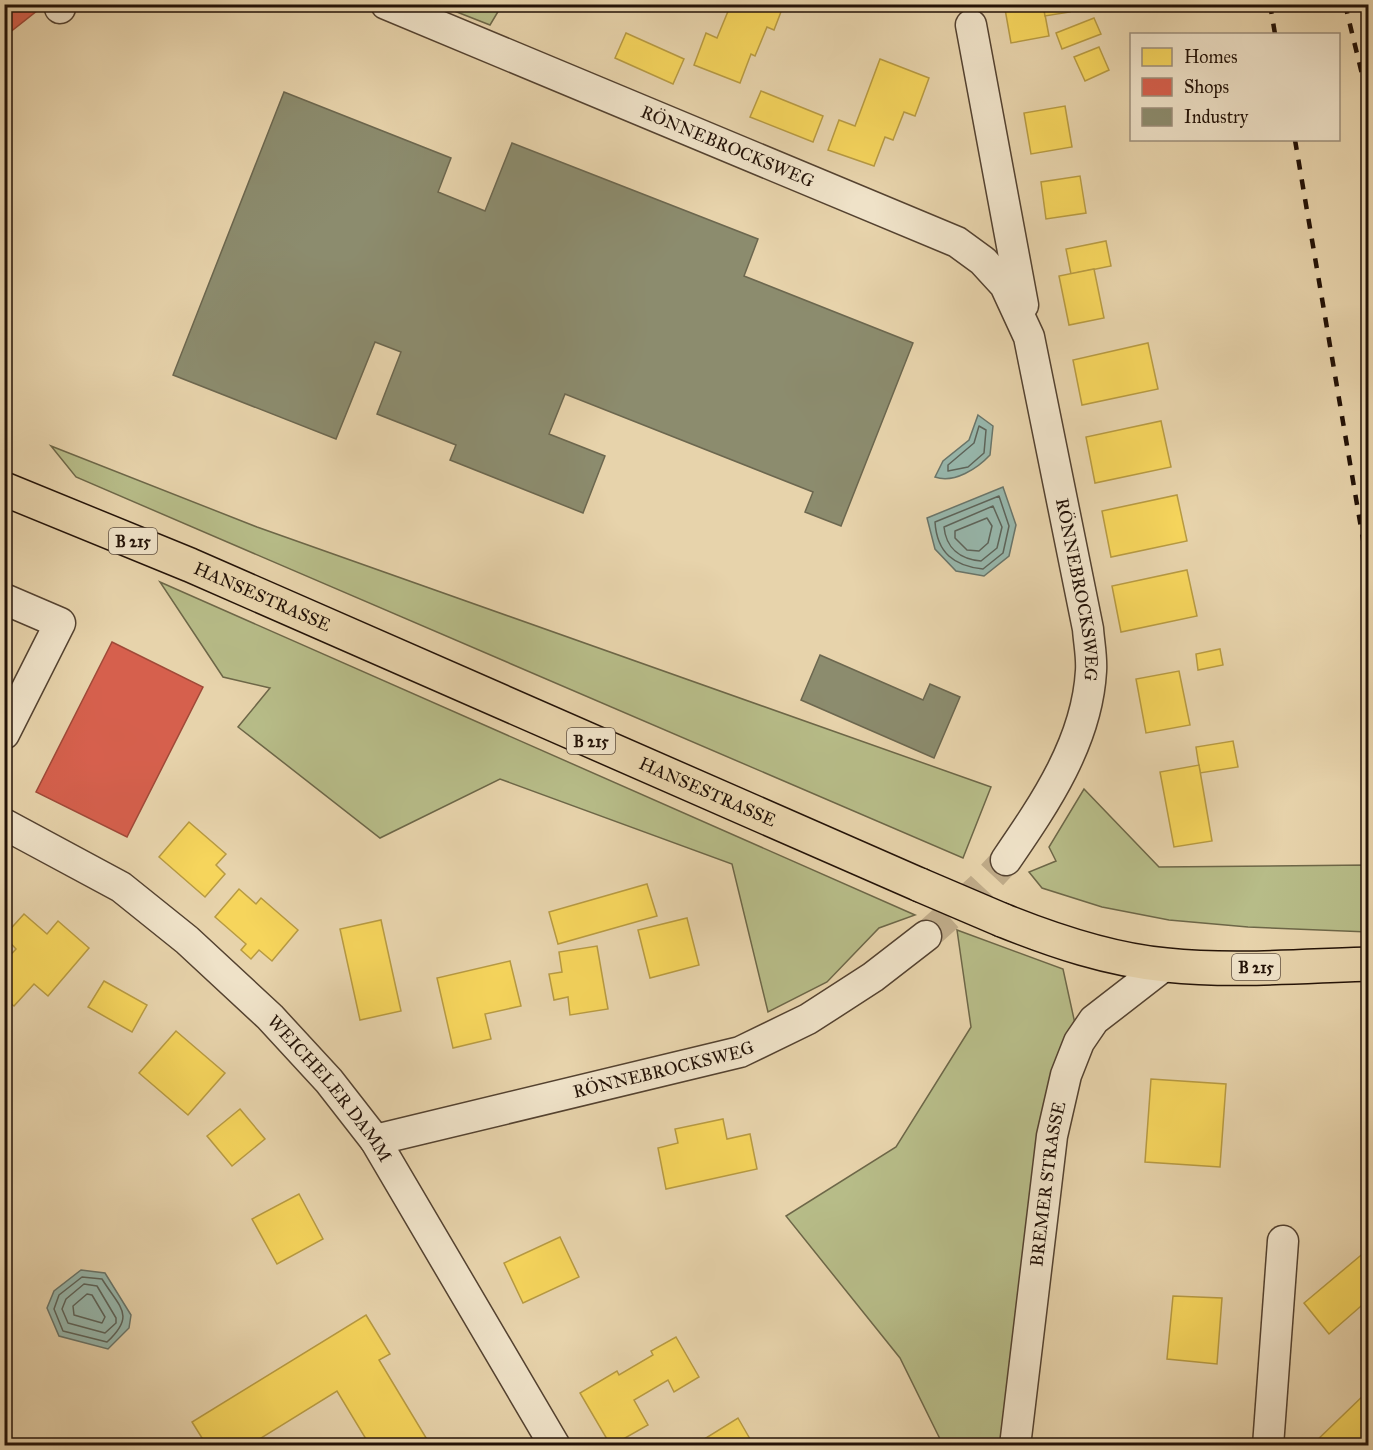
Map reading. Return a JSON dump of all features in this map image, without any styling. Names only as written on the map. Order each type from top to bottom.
[{"type":"main road","name":"HANSESTRASSE","points":[[4,489],[200,570],[920,885],[1002,920],[1072,945],[1164,965],[1215,968],[1358,964]]},
{"type":"street","name":"RÖNNEBROCKSWEG","points":[[386,4],[957,243],[983,261],[1005,285],[1029,337]]},
{"type":"street","name":"RÖNNEBROCKSWEG","points":[[971,25],[1029,337],[1088,629],[1091,670],[1086,706],[1072,747],[1038,815],[1006,860]]},
{"type":"street","points":[[4,599],[60,623],[4,734]]},
{"type":"street","name":"WEICHELER DAMM","points":[[4,824],[121,887],[187,940],[270,1017],[329,1081],[375,1140],[555,1446]]},
{"type":"street","name":"RÖNNEBROCKSWEG","points":[[375,1140],[740,1052],[808,1019],[873,977],[926,936]]},
{"type":"street","name":"BREMER STRASSE","points":[[1015,1446],[1052,1136],[1057,1106],[1066,1075],[1078,1042],[1094,1020],[1164,965]]},
{"type":"street","points":[[1268,1446],[1283,1241]]},
{"type":"green space","points":[[502,4],[490,25],[439,5]]},
{"type":"green space","points":[[51,446],[257,527],[991,787],[963,858],[76,477]]},
{"type":"green space","points":[[160,582],[915,915],[879,928],[827,982],[768,1012],[732,864],[500,779],[380,838],[238,727],[270,688],[223,677]]},
{"type":"green space","points":[[1084,789],[1159,867],[1368,865],[1368,932],[1248,927],[1169,920],[1102,907],[1042,888],[1029,872],[1056,861],[1049,847]]},
{"type":"green space","points":[[957,930],[1063,969],[1079,1042],[1015,1445],[943,1445],[900,1358],[786,1216],[896,1147],[971,1027]]},
{"type":"water","points":[[978,415],[993,426],[990,455],[972,470],[958,477],[942,479],[935,477],[943,461],[969,440]]},
{"type":"water","points":[[1003,487],[1016,525],[1009,556],[984,576],[956,571],[935,549],[927,518]]},
{"type":"water","points":[[81,1270],[105,1273],[131,1315],[129,1328],[108,1349],[59,1336],[47,1308],[54,1291]]},
{"type":"building: Homes","points":[[731,4],[784,4],[774,30],[767,27],[755,56],[751,54],[740,83],[694,65],[706,33],[717,38]]},
{"type":"building: Homes","points":[[1029,4],[1043,4],[1049,36],[1011,43],[1005,9]]},
{"type":"building: Homes","points":[[1043,4],[1068,4],[1070,12],[1045,16]]},
{"type":"building: Homes","points":[[1094,18],[1101,34],[1062,49],[1056,33]]},
{"type":"building: Homes","points":[[626,33],[684,59],[673,84],[615,58]]},
{"type":"building: Homes","points":[[1099,47],[1109,70],[1085,81],[1074,57]]},
{"type":"building: Homes","points":[[880,59],[929,78],[915,116],[904,112],[893,140],[885,137],[874,166],[828,150],[839,120],[855,126]]},
{"type":"building: Homes","points":[[761,91],[823,116],[813,142],[750,117]]},
{"type":"building: Homes","points":[[1065,106],[1072,147],[1031,154],[1024,113]]},
{"type":"building: Homes","points":[[1080,176],[1086,213],[1046,219],[1041,182]]},
{"type":"building: Homes","points":[[1106,241],[1111,266],[1071,274],[1066,249]]},
{"type":"building: Homes","points":[[1094,269],[1104,318],[1069,325],[1059,276]]},
{"type":"building: Homes","points":[[1148,343],[1158,389],[1082,405],[1073,360]]},
{"type":"building: Homes","points":[[1161,421],[1171,467],[1095,483],[1086,437]]},
{"type":"building: Homes","points":[[1177,495],[1187,541],[1111,557],[1102,511]]},
{"type":"building: Homes","points":[[1187,570],[1197,616],[1121,632],[1112,586]]},
{"type":"building: Homes","points":[[1220,649],[1223,665],[1198,670],[1196,654]]},
{"type":"building: Homes","points":[[1179,671],[1190,725],[1146,733],[1136,679]]},
{"type":"building: Homes","points":[[1233,741],[1238,767],[1200,773],[1196,747]]},
{"type":"building: Homes","points":[[1199,765],[1212,841],[1174,847],[1160,772]]},
{"type":"building: Homes","points":[[189,822],[226,854],[216,865],[225,874],[205,897],[159,857]]},
{"type":"building: Homes","points":[[647,884],[657,916],[558,944],[549,912]]},
{"type":"building: Homes","points":[[239,889],[256,904],[261,898],[298,930],[272,961],[259,950],[251,959],[241,950],[246,944],[215,917]]},
{"type":"building: Homes","points":[[24,914],[47,934],[58,921],[89,948],[48,996],[34,984],[14,1006],[4,998],[4,962],[16,949],[4,936]]},
{"type":"building: Homes","points":[[687,918],[699,965],[650,978],[638,930]]},
{"type":"building: Homes","points":[[381,920],[401,1011],[360,1020],[340,929]]},
{"type":"building: Homes","points":[[597,946],[608,1009],[570,1015],[568,997],[554,1000],[549,974],[562,972],[559,952]]},
{"type":"building: Homes","points":[[510,961],[521,1006],[485,1014],[491,1039],[453,1048],[437,978]]},
{"type":"building: Homes","points":[[104,981],[147,1005],[132,1032],[88,1007]]},
{"type":"building: Homes","points":[[176,1031],[225,1073],[188,1115],[139,1073]]},
{"type":"building: Homes","points":[[1151,1079],[1226,1084],[1220,1167],[1145,1162]]},
{"type":"building: Homes","points":[[240,1109],[265,1139],[232,1166],[207,1136]]},
{"type":"building: Homes","points":[[723,1119],[727,1139],[750,1134],[757,1169],[666,1189],[658,1148],[678,1143],[675,1129]]},
{"type":"building: Homes","points":[[299,1194],[323,1239],[277,1264],[252,1219]]},
{"type":"building: Homes","points":[[560,1237],[579,1277],[523,1303],[504,1263]]},
{"type":"building: Homes","points":[[1366,1251],[1368,1254],[1368,1300],[1329,1334],[1304,1303]]},
{"type":"building: Homes","points":[[1173,1296],[1222,1298],[1217,1364],[1167,1359]]},
{"type":"building: Homes","points":[[366,1315],[390,1354],[379,1360],[431,1446],[355,1446],[366,1439],[337,1391],[248,1446],[207,1446],[192,1422]]},
{"type":"building: Homes","points":[[676,1337],[699,1377],[674,1392],[668,1380],[634,1400],[648,1425],[611,1446],[580,1393],[617,1371],[619,1375],[653,1355],[651,1351]]},
{"type":"building: Homes","points":[[1368,1391],[1368,1446],[1311,1446]]},
{"type":"building: Homes","points":[[738,1418],[754,1446],[693,1446]]},
{"type":"building: Shops","points":[[4,4],[34,4],[38,10],[4,37]]},
{"type":"building: Shops","points":[[112,642],[203,687],[127,837],[36,792]]},
{"type":"building: Industry","points":[[284,92],[451,158],[438,192],[485,211],[512,143],[758,239],[744,276],[913,343],[841,526],[805,512],[813,492],[565,394],[549,434],[605,456],[583,513],[450,460],[456,445],[377,414],[401,352],[375,342],[336,439],[173,375]]},
{"type":"building: Industry","points":[[820,655],[923,700],[930,684],[960,697],[934,758],[801,700]]},
{"type":"tunnel","points":[[926,936],[980,888],[1006,860]]},
{"type":"railway","points":[[1270,4],[1275,33]]},
{"type":"railway","points":[[1345,4],[1368,99]]},
{"type":"railway","points":[[1295,141],[1368,569]]}]
